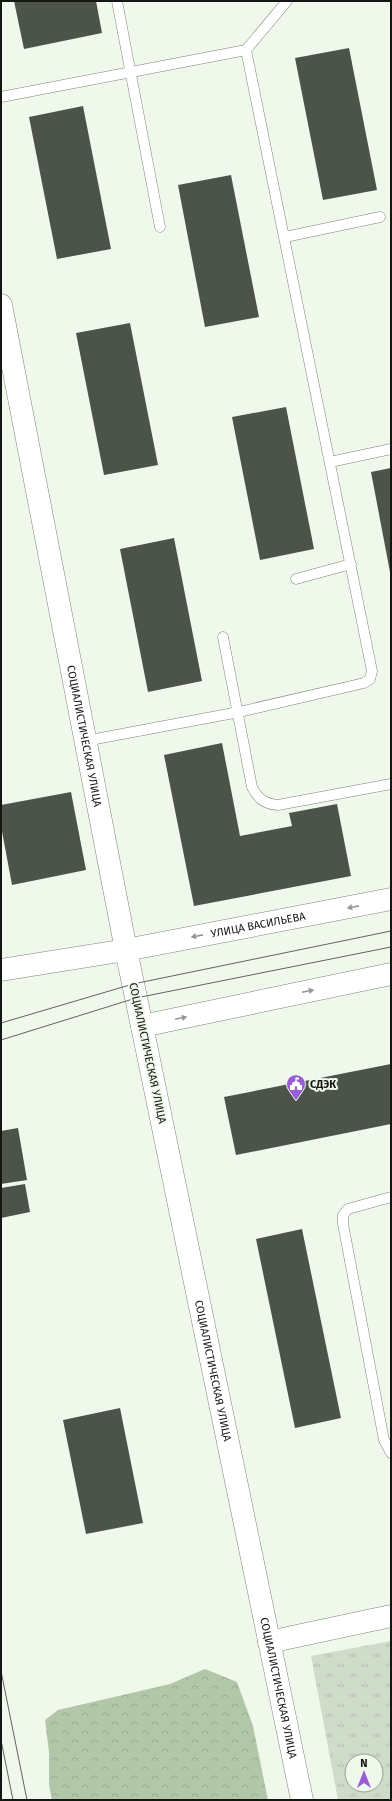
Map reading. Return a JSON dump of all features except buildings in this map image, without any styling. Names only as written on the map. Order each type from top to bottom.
[{"type":"street","name":"СОЦИАЛИСТИЧЕСКАЯ УЛИЦА","points":[[1,305],[126,950],[302,1800]]},
{"type":"street","name":"УЛИЦА ВАСИЛЬЕВА","points":[[1,970],[126,950],[391,899]]},
{"type":"street","points":[[142,1026],[391,974]]},
{"type":"street","points":[[269,1642],[391,1616]]},
{"type":"lane","points":[[117,1],[160,227]]},
{"type":"lane","points":[[1,97],[246,50],[287,1]]},
{"type":"lane","points":[[85,741],[239,712],[364,683],[370,679],[372,671],[246,50]]},
{"type":"lane","points":[[285,237],[380,217]]},
{"type":"lane","points":[[330,462],[391,449]]},
{"type":"lane","points":[[296,579],[351,564]]},
{"type":"lane","points":[[223,636],[239,712],[252,787],[256,794],[269,805],[278,805],[391,784]]},
{"type":"lane","points":[[391,1197],[348,1209],[343,1215],[342,1224],[384,1440],[391,1453]]},
{"type":"green space","points":[[391,1641],[391,1800],[338,1800],[311,1656]]},
{"type":"green space","points":[[205,1669],[237,1682],[253,1726],[268,1800],[52,1800],[49,1785],[49,1752],[45,1720],[58,1710],[170,1684]]},
{"type":"tram line","points":[[1,1023],[133,984],[391,931]]},
{"type":"tram line","points":[[1,1040],[136,998],[391,947]]},
{"type":"tram line","points":[[1,1671],[27,1800]]},
{"type":"tram line","points":[[1,1740],[13,1800]]},
{"type":"place","name":"СДЭК","points":[[296,1101]]}]
